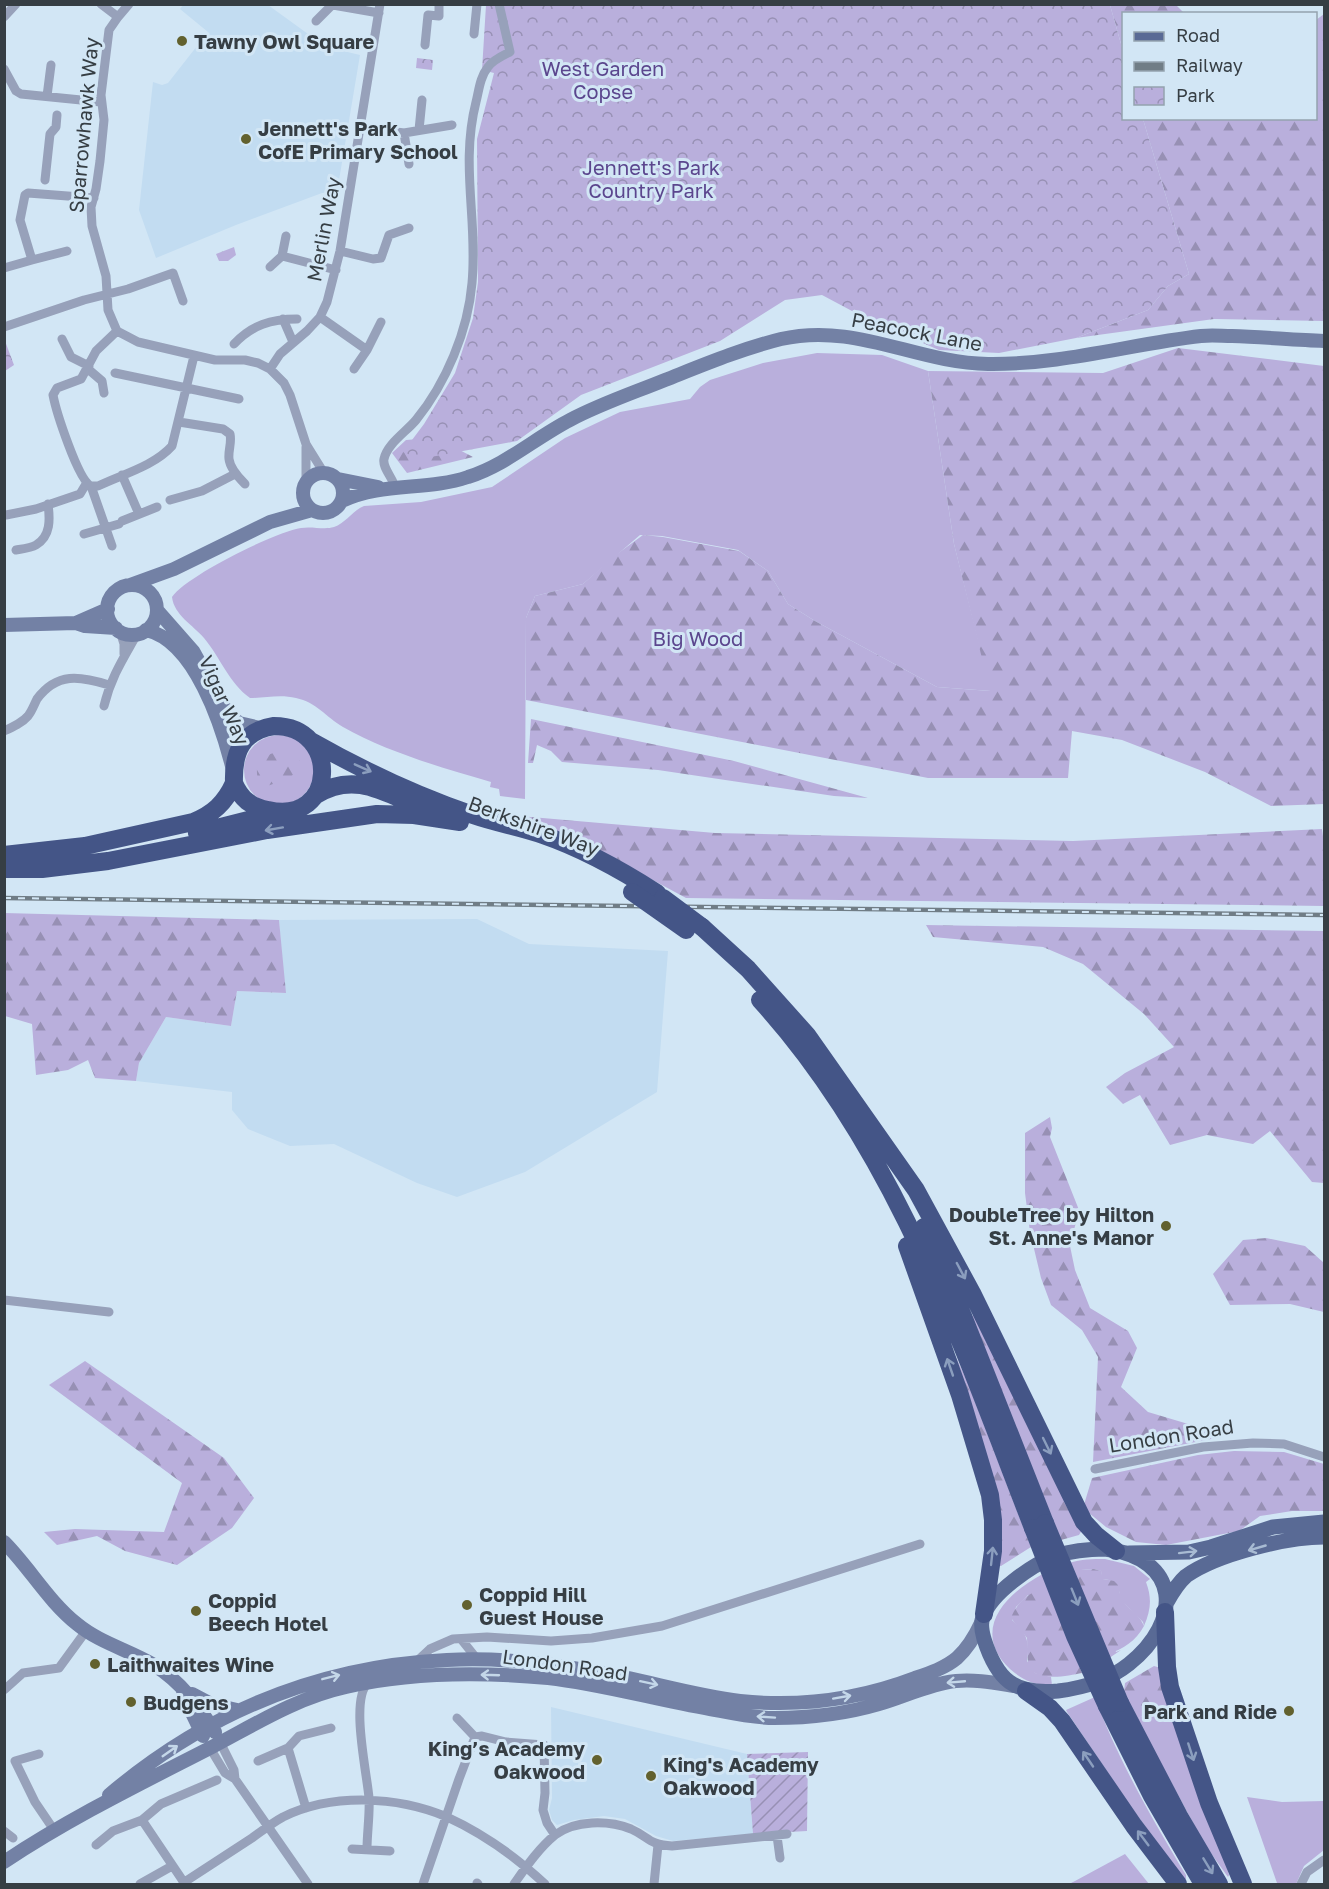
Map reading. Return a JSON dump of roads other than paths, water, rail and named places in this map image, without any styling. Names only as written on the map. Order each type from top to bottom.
[{"type":"highway","points":[[4,855],[85,846],[194,822],[207,816],[220,806],[234,777],[242,742],[249,734],[260,728],[287,727],[300,732],[311,741],[320,757],[323,768],[322,783],[316,795],[302,806],[148,844],[4,869]]},
{"type":"highway","name":"Berkshire Way","points":[[311,741],[346,760],[442,803],[579,849],[657,893],[694,928],[787,1030],[831,1090],[872,1155]]},
{"type":"highway","points":[[234,777],[241,796],[250,804],[280,812]]},
{"type":"highway","name":"Berkshire Way","points":[[316,795],[338,785],[360,783],[460,822],[554,852],[600,873],[694,928],[748,969],[787,1011],[822,1055],[862,1115]]},
{"type":"highway","points":[[4,869],[42,869],[108,861],[267,830],[377,814],[414,815],[460,822]]},
{"type":"highway","points":[[862,1115],[933,1244],[963,1316],[1039,1526]]},
{"type":"highway","points":[[862,1115],[916,1190],[947,1245],[1084,1522],[1096,1535],[1123,1552]]},
{"type":"highway","points":[[872,1155],[931,1271],[1152,1796],[1203,1884]]},
{"type":"highway","points":[[872,1155],[960,1395],[987,1484],[993,1534],[983,1619]]},
{"type":"highway","points":[[1166,1607],[1167,1667],[1173,1695],[1209,1803],[1243,1884]]},
{"type":"highway","points":[[1020,1688],[1050,1708],[1066,1726],[1134,1826],[1178,1884]]},
{"type":"highway","points":[[1114,1705],[1219,1884]]},
{"type":"main road","points":[[1324,1522],[1273,1527],[1189,1552],[1085,1550],[1052,1557],[1015,1580],[999,1595],[983,1619],[989,1654],[999,1670],[1020,1688],[1044,1692],[1068,1690],[1108,1677],[1139,1655],[1153,1637],[1166,1607],[1184,1579],[1197,1570],[1273,1543],[1324,1537]]},
{"type":"main road","points":[[1123,1552],[1147,1564],[1160,1577],[1166,1591],[1166,1607]]},
{"type":"street","points":[[4,17],[15,4]]},
{"type":"street","points":[[101,4],[118,17]]},
{"type":"street","name":"Sparrowhawk Way","points":[[117,331],[108,310],[102,260],[92,226],[92,207],[104,120],[100,102],[109,30],[129,4]]},
{"type":"street","points":[[425,45],[428,15],[439,16],[439,4]]},
{"type":"street","points":[[474,34],[477,4]]},
{"type":"street","points":[[392,489],[384,464],[385,457],[391,447],[416,420],[444,375],[464,327],[472,283],[468,148],[473,111],[482,79],[488,67],[510,52],[499,4]]},
{"type":"street","points":[[316,21],[333,5],[379,9]]},
{"type":"street","name":"Merlin Way","points":[[270,369],[280,354],[308,331],[320,317],[327,302],[340,251],[379,9]]},
{"type":"street","points":[[47,96],[51,65]]},
{"type":"street","points":[[4,69],[16,91],[21,94],[100,102]]},
{"type":"street","points":[[419,130],[422,100]]},
{"type":"street","points":[[44,187],[50,134],[56,127],[57,115]]},
{"type":"street","points":[[360,127],[404,133],[452,125]]},
{"type":"street","points":[[404,133],[409,164]]},
{"type":"street","points":[[32,260],[20,220],[22,198],[44,187],[94,198]]},
{"type":"street","points":[[340,251],[374,259],[381,258],[389,235],[409,228]]},
{"type":"street","points":[[270,267],[282,256],[286,236]]},
{"type":"street","points":[[4,268],[67,251]]},
{"type":"street","points":[[282,256],[336,270]]},
{"type":"street","points":[[4,327],[173,273],[183,301]]},
{"type":"street","points":[[320,317],[368,350]]},
{"type":"street","points":[[283,319],[292,342]]},
{"type":"street","points":[[234,344],[244,333],[260,324],[283,319],[297,319]]},
{"type":"street","points":[[354,369],[368,350],[381,322]]},
{"type":"street","points":[[112,546],[89,485],[74,459],[53,395],[57,388],[77,382],[88,368],[96,351],[117,331],[138,342],[194,356],[215,360],[245,360],[270,369],[284,383],[306,444],[324,473]]},
{"type":"street","name":"Peacock Lane","points":[[342,501],[356,495],[435,485],[466,478],[503,462],[560,425],[590,409],[717,360],[782,339],[831,335],[861,338],[935,358],[964,363],[990,364],[1060,358],[1204,335],[1324,341]]},
{"type":"street","points":[[62,339],[71,357],[102,381],[104,393]]},
{"type":"street","points":[[89,485],[98,486],[122,475],[165,453],[172,446],[194,356]]},
{"type":"street","points":[[115,373],[239,399]]},
{"type":"street","points":[[179,422],[223,429],[230,434],[229,460],[244,484]]},
{"type":"street","points":[[270,522],[304,489],[313,475],[324,473],[338,479],[343,489],[342,501],[335,510],[324,514],[312,510],[304,501],[304,489],[307,465],[306,444]]},
{"type":"street","points":[[170,500],[202,491],[236,474]]},
{"type":"street","points":[[122,475],[139,514]]},
{"type":"street","name":"Peacock Lane","points":[[338,479],[392,489]]},
{"type":"street","points":[[6,515],[36,509],[80,494],[89,485]]},
{"type":"street","points":[[16,550],[36,545],[45,536],[51,521],[48,504]]},
{"type":"street","points":[[84,534],[120,523],[157,507]]},
{"type":"street","points":[[124,654],[124,644],[118,630],[110,620],[108,609],[114,593],[120,588],[174,569],[270,522],[312,510]]},
{"type":"street","points":[[104,706],[109,685],[124,654],[155,618],[161,584],[174,569]]},
{"type":"street","points":[[129,585],[143,587],[150,592],[156,605]]},
{"type":"street","name":"Vigar Way","points":[[156,605],[193,651],[228,714],[239,723],[260,728]]},
{"type":"street","points":[[76,623],[108,609]]},
{"type":"street","points":[[4,625],[76,623],[118,630],[128,634],[142,632]]},
{"type":"street","name":"Vigar Way","points":[[142,632],[158,633],[171,640],[188,661],[217,718],[234,777]]},
{"type":"street","points":[[4,731],[18,725],[28,716],[36,701],[47,688],[61,679],[78,678],[109,685]]},
{"type":"street","points":[[4,1300],[108,1312]]},
{"type":"street","name":"London Road","points":[[1095,1469],[1203,1447],[1253,1443],[1284,1444],[1324,1457]]},
{"type":"street","points":[[4,1542],[50,1598],[86,1631],[101,1641],[153,1665],[197,1704],[209,1735],[234,1770],[235,1779],[308,1884]]},
{"type":"street","name":"London Road","points":[[416,1662],[430,1649],[445,1641],[504,1638],[559,1641],[662,1626],[920,1544]]},
{"type":"street","name":"London Road","points":[[4,1862],[209,1735],[237,1710],[309,1682],[369,1668],[473,1654],[597,1672],[695,1694],[739,1701],[768,1703],[817,1701],[884,1689],[940,1669],[963,1652],[983,1619]]},
{"type":"street","points":[[4,1690],[23,1673],[59,1668],[86,1631]]},
{"type":"street","points":[[473,1638],[473,1654]]},
{"type":"street","points":[[461,1639],[473,1654]]},
{"type":"street","name":"London Road","points":[[96,1806],[123,1783],[209,1735],[282,1701],[312,1692],[324,1693],[368,1683],[405,1678],[470,1674],[548,1678],[684,1705],[770,1718],[805,1717],[852,1711],[901,1698],[937,1684],[956,1681],[973,1681],[1020,1688]]},
{"type":"street","points":[[367,1850],[369,1801],[359,1709],[362,1692],[368,1683]]},
{"type":"street","points":[[180,1687],[204,1701],[237,1710]]},
{"type":"street","points":[[457,1718],[475,1737]]},
{"type":"street","points":[[258,1761],[288,1748],[299,1736],[331,1728]]},
{"type":"street","points":[[423,1884],[475,1737]]},
{"type":"street","points":[[475,1737],[544,1745],[543,1810],[555,1835]]},
{"type":"street","points":[[288,1748],[306,1808]]},
{"type":"street","points":[[39,1754],[15,1761],[35,1802],[54,1830]]},
{"type":"street","points":[[96,1845],[114,1831],[142,1820],[161,1804],[216,1780]]},
{"type":"street","points":[[142,1820],[184,1884],[280,1818],[306,1808],[343,1801],[369,1801],[412,1807],[447,1817],[475,1832],[545,1884]]},
{"type":"street","points":[[514,1884],[525,1868],[555,1835],[579,1825],[606,1823],[632,1829],[658,1845],[672,1846],[787,1834]]},
{"type":"street","points":[[777,1836],[780,1858]]},
{"type":"street","points":[[654,1884],[658,1845]]},
{"type":"street","points":[[352,1849],[390,1851]]},
{"type":"street","points":[[1301,1884],[1307,1872],[1324,1860]]},
{"type":"street","points":[[140,1884],[171,1866]]},
{"type":"railway","points":[[4,898],[1324,915]]},
{"type":"place","name":"Tawny Owl Square","points":[[182,41]]},
{"type":"place","name":"Jennett's Park CofE Primary School","points":[[246,139]]},
{"type":"place","name":"DoubleTree by Hilton St. Anne's Manor","points":[[1166,1226]]},
{"type":"place","name":"Coppid Hill Guest House","points":[[467,1605]]},
{"type":"place","name":"Coppid Beech Hotel","points":[[196,1611]]},
{"type":"place","name":"Laithwaites Wine","points":[[95,1664]]},
{"type":"place","name":"Budgens","points":[[131,1702]]},
{"type":"place","name":"Park and Ride","points":[[1289,1711]]},
{"type":"place","name":"King’s Academy Oakwood","points":[[597,1760]]},
{"type":"place","name":"King's Academy Oakwood","points":[[651,1776]]},
{"type":"park label","name":"West Garden Copse","points":[[603,80]]},
{"type":"park label","name":"Jennett's Park Country Park","points":[[651,178]]},
{"type":"park label","name":"Big Wood","points":[[698,638]]}]
